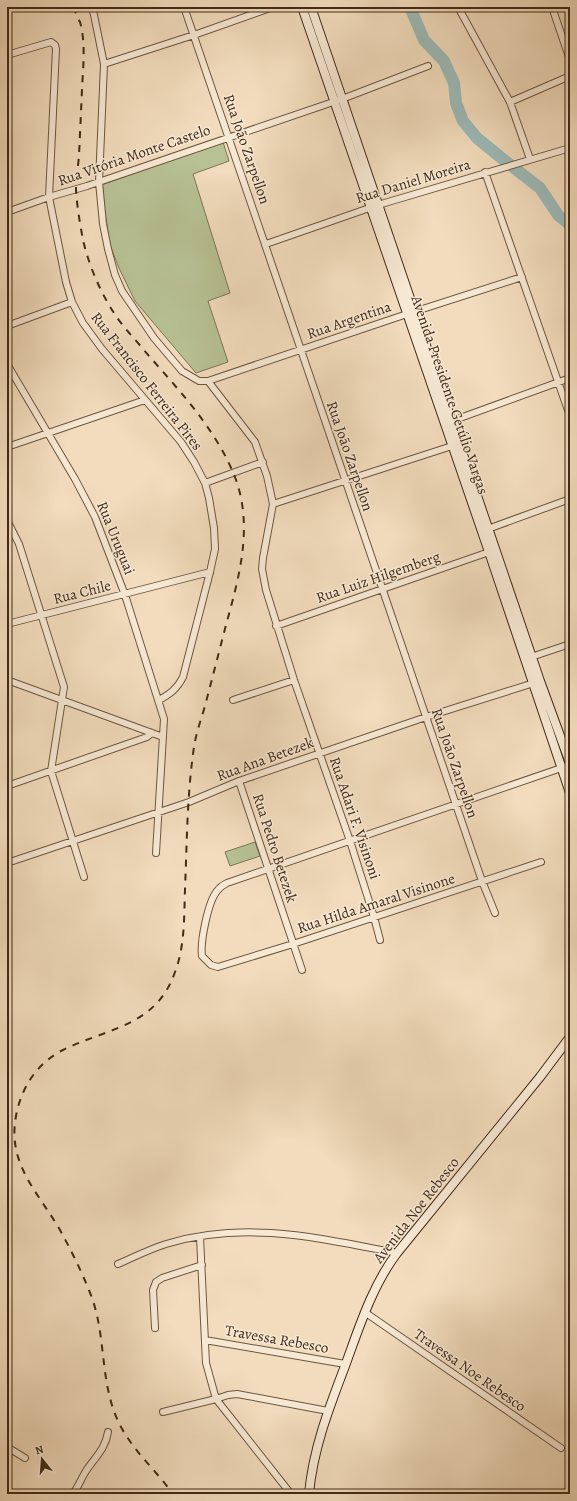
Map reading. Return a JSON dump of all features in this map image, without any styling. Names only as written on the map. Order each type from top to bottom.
[{"type":"main road","name":"Avenida Presidente Getúlio Vargas","points":[[302,7],[338,100],[529,658],[570,793]]},
{"type":"main road","name":"Avenida Presidente Getúlio Vargas","points":[[311,7],[338,100]]},
{"type":"main road","name":"Avenida Presidente Getúlio Vargas","points":[[448,422],[452,446],[485,530]]},
{"type":"main road","name":"Avenida Presidente Getúlio Vargas","points":[[536,682],[570,764]]},
{"type":"main road","name":"Avenida Noe Rebesco","points":[[310,1494],[316,1451],[328,1411],[345,1364],[384,1273],[397,1253],[540,1077],[570,1037]]},
{"type":"street","points":[[92,7],[104,64],[99,182],[102,224],[115,275],[122,291],[154,338],[182,370],[192,378],[199,381],[208,381],[249,432],[255,442],[263,462],[271,490],[273,504],[345,482],[452,446]]},
{"type":"street","name":"Rua João Zarpellon","points":[[184,7],[266,244],[382,590],[482,881],[495,913]]},
{"type":"street","points":[[104,64],[194,35],[273,7]]},
{"type":"street","points":[[458,7],[510,102],[530,159]]},
{"type":"street","points":[[552,7],[570,60]]},
{"type":"street","name":"Rua Francisco Ferreira Pires","points":[[7,55],[51,42],[55,45],[49,197],[66,282],[72,302],[83,323],[102,349],[181,442],[205,483],[214,528],[215,549],[183,677],[172,693],[159,700]]},
{"type":"street","name":"Rua Vitória Monte Castelo","points":[[7,212],[338,100],[428,66]]},
{"type":"street","points":[[510,102],[570,76]]},
{"type":"street","name":"Rua Daniel Moreira","points":[[266,244],[374,206],[570,148]]},
{"type":"street","points":[[485,172],[570,416]]},
{"type":"street","name":"Rua Argentina","points":[[208,381],[522,277]]},
{"type":"street","points":[[7,326],[72,302]]},
{"type":"street","name":"Rua Uruguai","points":[[7,364],[87,500],[95,517],[125,594],[159,700],[164,719],[156,853]]},
{"type":"street","points":[[448,422],[570,378]]},
{"type":"street","points":[[7,447],[145,400]]},
{"type":"street","points":[[205,483],[263,462]]},
{"type":"street","points":[[485,530],[570,499]]},
{"type":"street","name":"Rua Adari F. Visinoni","points":[[273,504],[262,569],[266,590],[294,680],[350,841],[380,940]]},
{"type":"street","points":[[7,520],[19,544],[64,687],[50,771],[84,877]]},
{"type":"street","name":"Rua Luiz Hilgemberg","points":[[276,626],[492,551]]},
{"type":"street","name":"Rua Chile","points":[[7,624],[210,572]]},
{"type":"street","points":[[529,658],[570,644]]},
{"type":"street","points":[[7,680],[163,737]]},
{"type":"street","points":[[233,700],[294,680]]},
{"type":"street","name":"Rua Ana Betezek","points":[[7,864],[188,802],[239,781],[320,753],[536,682]]},
{"type":"street","points":[[7,786],[147,737],[152,733]]},
{"type":"street","points":[[268,869],[570,764]]},
{"type":"street","name":"Rua Pedro Betezek","points":[[239,781],[302,970]]},
{"type":"street","name":"Rua Hilda Amaral Visinone","points":[[268,869],[227,883],[217,891],[212,901],[202,942],[202,956],[211,964],[218,967],[293,944],[542,862]]},
{"type":"street","points":[[118,1264],[164,1244],[242,1231],[279,1233],[331,1240],[397,1253]]},
{"type":"street","points":[[200,1237],[206,1362],[216,1399],[291,1494]]},
{"type":"street","points":[[155,1328],[153,1290],[156,1282],[162,1278],[202,1265]]},
{"type":"street","name":"Travessa Noe Rebesco","points":[[366,1313],[561,1448]]},
{"type":"street","name":"Travessa Rebesco","points":[[205,1340],[345,1364]]},
{"type":"street","points":[[163,1412],[237,1394],[328,1411]]},
{"type":"street","points":[[76,1493],[86,1471],[107,1443],[108,1432]]},
{"type":"street","points":[[7,1447],[25,1458]]},
{"type":"green space","points":[[223,142],[229,161],[193,174],[230,293],[208,301],[228,362],[196,373],[135,301],[110,245],[101,185]]},
{"type":"green space","points":[[255,842],[260,856],[230,866],[225,852]]},
{"type":"waterway","points":[[410,7],[424,40],[444,61],[454,83],[456,103],[463,121],[477,138],[540,188],[558,215],[570,225]]},
{"type":"railway","points":[[73,7],[80,22],[84,47],[76,190],[82,234],[89,260],[96,280],[119,320],[192,406],[224,453],[239,489],[243,509],[243,548],[240,567],[194,747],[189,800],[183,931],[181,952],[175,972],[167,990],[156,1004],[143,1015],[113,1030],[63,1050],[45,1062],[26,1086],[18,1106],[14,1133],[16,1149],[26,1177],[60,1230],[77,1263],[92,1298],[99,1328],[108,1391],[118,1421],[136,1450],[173,1494]]}]
